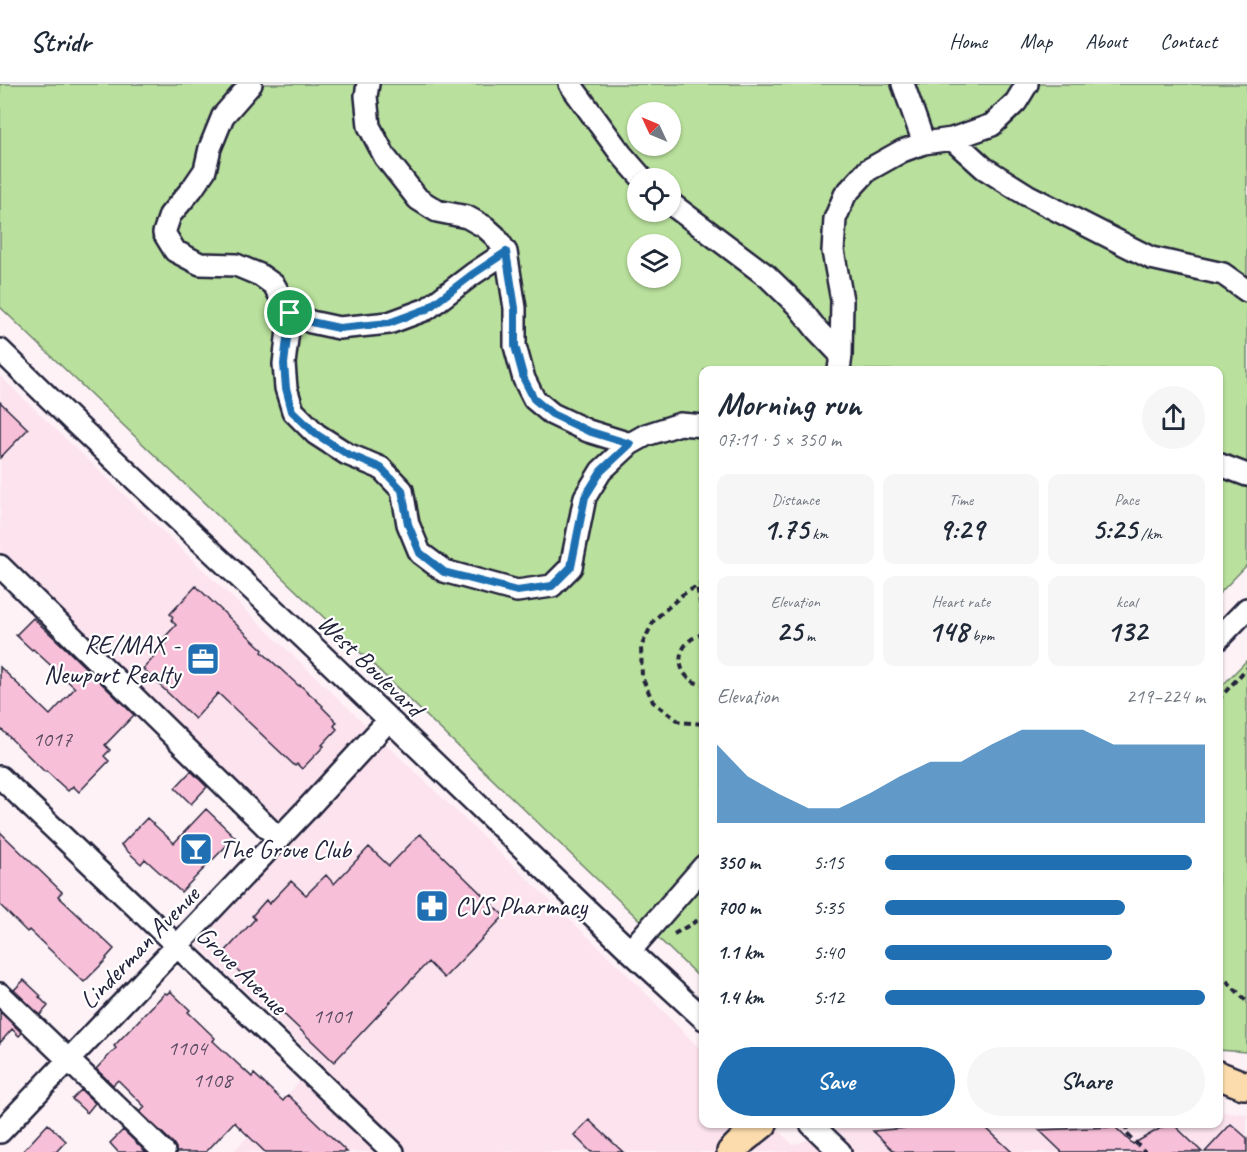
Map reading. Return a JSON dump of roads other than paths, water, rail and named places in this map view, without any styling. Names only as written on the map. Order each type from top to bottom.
[{"type":"main road","points":[[1223,1077],[1245,1085]]},
{"type":"main road","points":[[1223,1094],[1245,1085]]},
{"type":"main road","points":[[731,1152],[758,1128]]},
{"type":"street","points":[[251,84],[223,117],[210,148],[205,170],[170,215],[164,233],[175,251],[200,264],[236,265],[260,275],[274,285],[290,313],[284,364],[286,388],[292,411],[316,434],[347,454],[381,468],[402,490],[408,524],[420,553],[444,572],[517,591],[552,586],[571,567],[585,497],[601,471],[630,444],[646,435],[680,424],[699,426]]},
{"type":"street","points":[[368,84],[366,96],[369,126],[385,157],[418,199],[437,211],[467,218],[485,226],[506,252],[515,308],[515,346],[524,379],[534,399],[552,414],[588,431],[630,444]]},
{"type":"street","points":[[570,84],[633,168]]},
{"type":"street","points":[[903,84],[924,143]]},
{"type":"street","points":[[840,363],[842,300],[833,250],[835,219],[844,195],[868,170],[902,151],[924,143],[952,139],[992,125],[1016,102],[1027,84]]},
{"type":"street","points":[[952,139],[984,168],[1027,195],[1151,258],[1223,274],[1247,291]]},
{"type":"street","points":[[681,211],[767,276],[798,306],[840,363]]},
{"type":"street","points":[[290,313],[311,322],[339,328],[389,323],[427,309],[506,252]]},
{"type":"street","name":"West Boulevard","points":[[1,354],[699,1014]]},
{"type":"street","points":[[1223,466],[1247,475]]},
{"type":"street","points":[[0,566],[279,838]]},
{"type":"street","points":[[1223,634],[1247,609]]},
{"type":"street","name":"Linderman Avenue","points":[[0,1132],[389,720]]},
{"type":"street","name":"Grove Avenue","points":[[0,777],[393,1152]]},
{"type":"street","points":[[630,951],[699,876]]},
{"type":"street","points":[[0,994],[164,1152]]},
{"type":"street","points":[[815,1128],[840,1152]]},
{"type":"place","name":"RE/MAX - Newport Realty","points":[[203,659]]},
{"type":"place","name":"The Grove Club","points":[[196,849]]},
{"type":"place","name":"CVS Pharmacy","points":[[432,906]]}]
